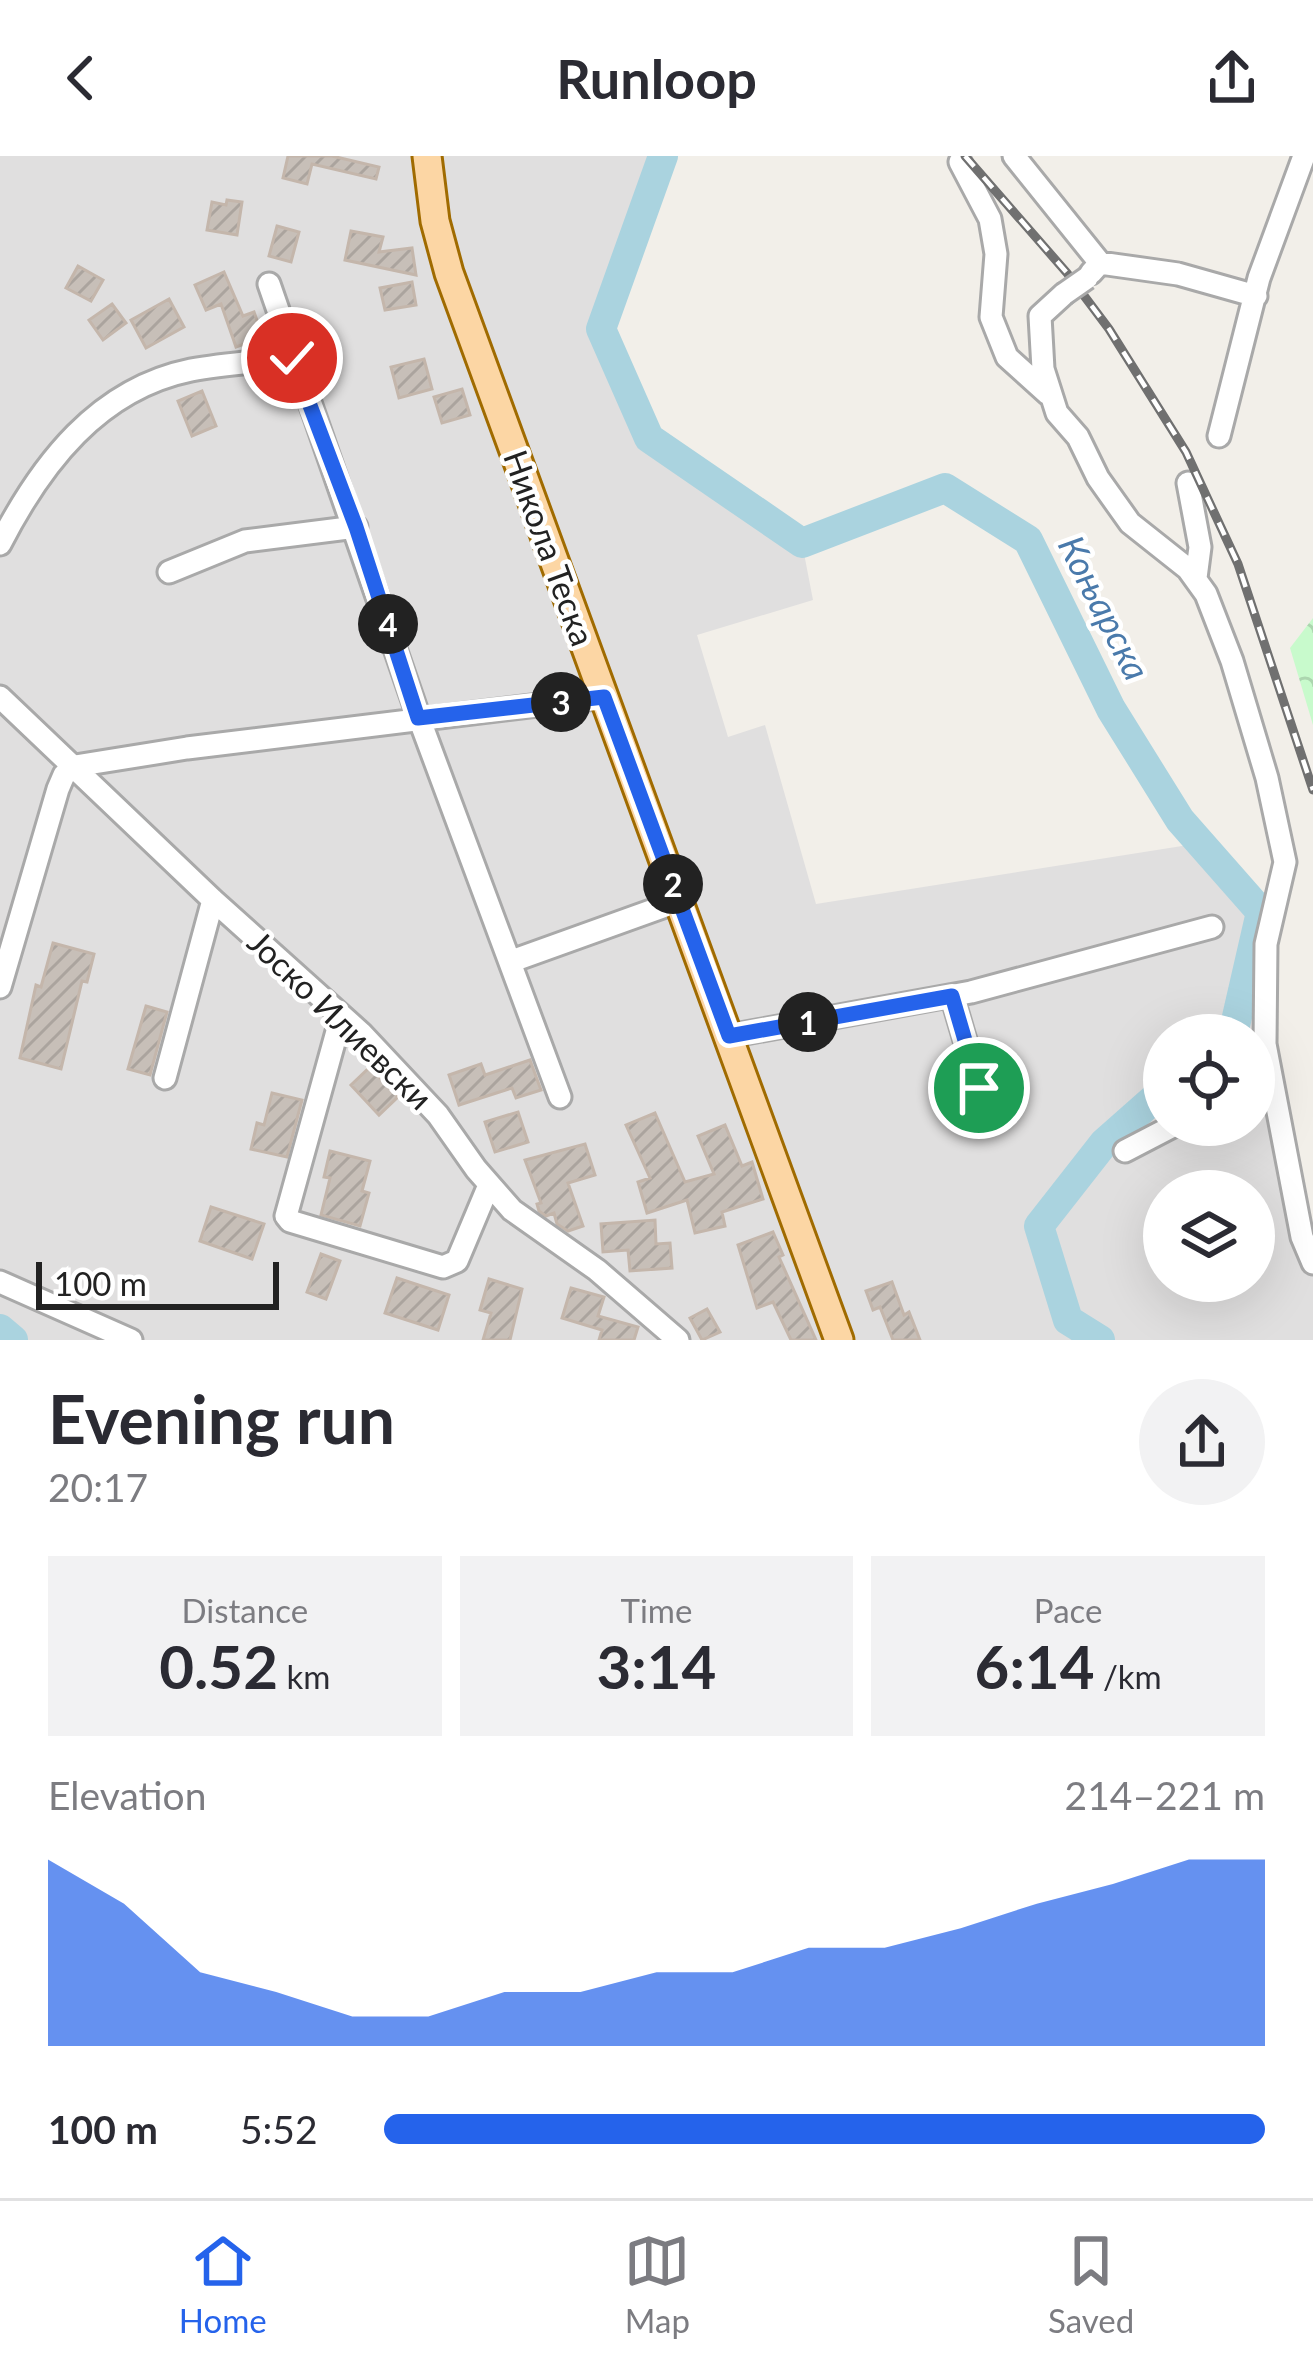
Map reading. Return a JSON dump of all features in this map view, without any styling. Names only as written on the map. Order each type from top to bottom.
[{"type":"main road","name":"Никола Теска","points":[[427,156],[440,246],[839,1340]]},
{"type":"street","points":[[1015,156],[1094,270]]},
{"type":"street","points":[[1219,436],[1270,244],[1304,156]]},
{"type":"street","points":[[960,162],[990,219],[996,254],[991,316],[1007,357],[1049,394]]},
{"type":"street","points":[[1256,296],[1178,274],[1094,270],[1040,316],[1049,394],[1057,413],[1087,450],[1098,478],[1119,509],[1196,578],[1232,661],[1267,778],[1285,862],[1266,944],[1263,1014]]},
{"type":"street","points":[[269,284],[418,718],[560,1097]]},
{"type":"street","points":[[0,544],[34,486],[86,422],[111,401],[148,382],[188,371],[292,358]]},
{"type":"street","points":[[1188,483],[1200,547],[1196,578]]},
{"type":"street","points":[[169,572],[245,541],[356,527]]},
{"type":"street","points":[[0,987],[58,789],[75,766],[604,697]]},
{"type":"street","name":"Јоско Илиевски","points":[[0,698],[341,1016],[425,1100],[512,1210],[597,1270],[678,1340]]},
{"type":"street","points":[[165,1078],[213,899]]},
{"type":"street","points":[[512,961],[679,902]]},
{"type":"street","points":[[729,1036],[952,996],[1049,974],[1212,927]]},
{"type":"street","points":[[952,996],[979,1088]]},
{"type":"street","points":[[341,1016],[285,1209],[290,1221],[443,1268],[457,1261],[489,1185]]},
{"type":"street","points":[[1275,1128],[1313,1263]]},
{"type":"street","points":[[1125,1150],[1143,1141]]},
{"type":"street","points":[[0,1282],[131,1340]]},
{"type":"shaded area","points":[[0,156],[663,156],[602,330],[649,438],[802,543],[813,600],[697,635],[728,737],[765,725],[816,904],[1201,843],[1260,912],[1274,910],[1267,1014],[1143,1014],[1143,1146],[1275,1146],[1275,1085],[1313,1242],[1313,1340],[0,1340]]},
{"type":"green space","points":[[1313,618],[1313,725],[1290,648]]},
{"type":"building","points":[[288,156],[332,156],[379,167],[376,179],[312,164],[307,184],[283,178]]},
{"type":"building","points":[[227,200],[242,202],[237,235],[207,230],[212,202],[226,205]]},
{"type":"building","points":[[277,226],[299,232],[291,262],[269,256]]},
{"type":"building","points":[[351,231],[383,237],[379,252],[412,248],[416,275],[345,260]]},
{"type":"building","points":[[78,266],[103,280],[91,301],[66,288]]},
{"type":"building","points":[[224,272],[243,316],[254,312],[263,337],[236,347],[221,304],[206,310],[195,285]]},
{"type":"building","points":[[412,282],[416,305],[385,310],[380,288]]},
{"type":"building","points":[[169,299],[184,327],[146,348],[131,320]]},
{"type":"building","points":[[112,304],[126,323],[103,340],[89,320]]},
{"type":"building","points":[[424,359],[432,389],[399,398],[391,367]]},
{"type":"building","points":[[462,389],[470,415],[442,423],[434,397]]},
{"type":"building","points":[[202,391],[216,426],[192,436],[178,401]]},
{"type":"building","points":[[53,943],[94,954],[87,982],[82,981],[61,1069],[20,1058],[36,985],[41,987]]},
{"type":"building","points":[[146,1006],[167,1012],[150,1075],[128,1069]]},
{"type":"building","points":[[530,1060],[541,1090],[516,1098],[512,1088],[459,1105],[449,1075],[481,1064],[485,1075]]},
{"type":"building","points":[[370,1067],[398,1097],[379,1115],[351,1085]]},
{"type":"building","points":[[272,1093],[302,1100],[287,1157],[251,1149],[257,1123],[264,1125]]},
{"type":"building","points":[[518,1112],[528,1142],[495,1152],[485,1122]]},
{"type":"building","points":[[655,1113],[685,1182],[714,1174],[698,1136],[725,1125],[742,1166],[752,1162],[763,1199],[722,1212],[725,1226],[695,1233],[687,1200],[647,1213],[638,1182],[650,1178],[626,1125]]},
{"type":"building","points":[[585,1144],[595,1175],[568,1183],[583,1226],[568,1231],[557,1224],[554,1213],[546,1216],[539,1211],[537,1204],[541,1203],[525,1160]]},
{"type":"building","points":[[330,1151],[370,1161],[362,1191],[369,1193],[360,1226],[321,1215],[330,1178],[324,1177]]},
{"type":"building","points":[[211,1207],[264,1224],[252,1259],[200,1241]]},
{"type":"building","points":[[655,1220],[656,1244],[670,1243],[672,1268],[630,1271],[628,1250],[603,1252],[601,1224]]},
{"type":"building","points":[[773,1232],[783,1255],[779,1257],[816,1340],[791,1340],[773,1302],[757,1308],[738,1245]]},
{"type":"building","points":[[321,1254],[340,1261],[326,1299],[307,1292]]},
{"type":"building","points":[[397,1278],[449,1295],[438,1330],[385,1313]]},
{"type":"building","points":[[489,1279],[522,1289],[510,1340],[483,1340],[491,1313],[480,1310]]},
{"type":"building","points":[[892,1282],[920,1340],[893,1340],[880,1307],[873,1310],[866,1291]]},
{"type":"building","points":[[571,1288],[604,1297],[598,1316],[638,1327],[634,1340],[599,1340],[602,1330],[562,1318]]},
{"type":"building","points":[[707,1309],[720,1332],[702,1340],[690,1318]]},
{"type":"waterway","name":"Коњарска","points":[[663,156],[601,329],[649,438],[802,543],[945,488],[1028,540],[1111,709],[1180,820],[1261,912],[1238,1014]]},
{"type":"waterway","name":"Коњарска","points":[[1100,1340],[1068,1320],[1039,1226],[1104,1143],[1143,1109]]},
{"type":"waterway","points":[[0,1329],[13,1340]]},
{"type":"railway","points":[[965,156],[1109,329],[1186,452],[1238,564],[1313,790]]},
{"type":"route","points":[[292,358],[356,527],[418,718],[604,697],[729,1036],[952,996],[979,1088]]}]
